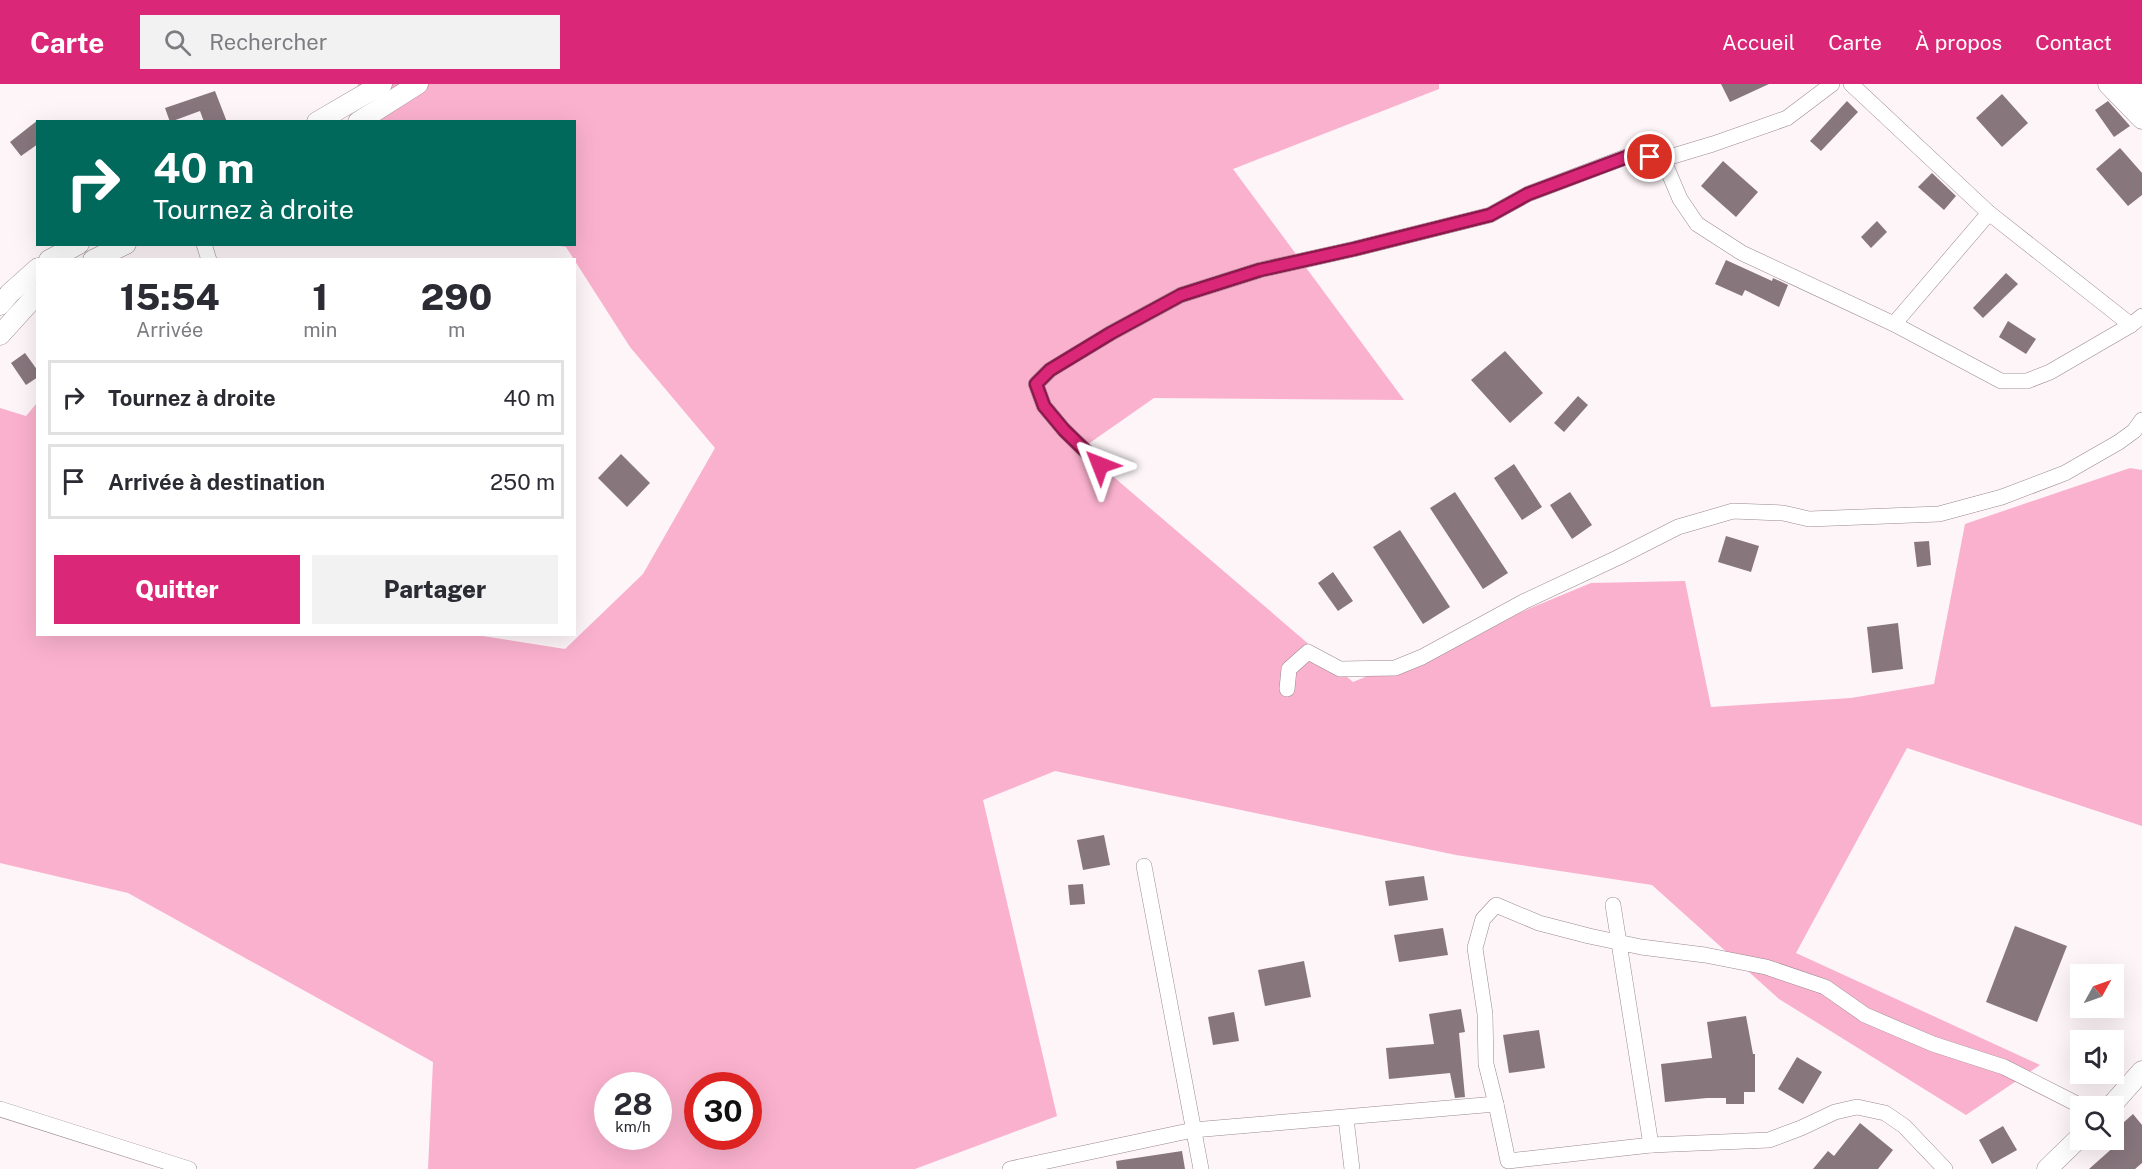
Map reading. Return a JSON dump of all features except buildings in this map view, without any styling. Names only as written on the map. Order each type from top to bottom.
[{"type":"street","points":[[320,120],[382,84]]},
{"type":"street","points":[[361,120],[418,84]]},
{"type":"street","points":[[1100,465],[1064,430],[1044,406],[1036,384],[1050,370],[1181,295],[1260,270],[1490,215],[1528,194],[1632,155],[1663,159],[1713,144],[1787,118],[1832,84]]},
{"type":"street","points":[[1663,159],[1680,199],[1697,224],[1742,253],[1894,324],[2001,381],[2027,381],[2050,372],[2136,320],[1989,213],[1851,84]]},
{"type":"street","points":[[2108,84],[2142,119]]},
{"type":"street","points":[[2131,84],[2142,95]]},
{"type":"street","points":[[1894,324],[1989,213]]},
{"type":"street","points":[[53,258],[75,246]]},
{"type":"street","points":[[97,258],[122,246]]},
{"type":"street","points":[[0,306],[10,293],[36,270]]},
{"type":"street","points":[[0,335],[36,295]]},
{"type":"street","points":[[1287,688],[1289,669],[1308,652],[1340,669],[1395,668],[1422,657],[1522,602],[1678,527],[1732,511],[1783,513],[1809,519],[1939,514],[2002,497],[2065,473],[2119,442],[2134,431],[2142,420]]},
{"type":"street","points":[[1144,866],[1201,1169]]},
{"type":"street","points":[[1614,905],[1651,1144]]},
{"type":"street","points":[[1945,1169],[1904,1126],[1885,1113],[1857,1107],[1835,1112],[1768,1140],[1651,1144],[1509,1165],[1486,1064],[1485,1014],[1475,948],[1483,919],[1496,906],[1539,923],[1589,936],[1766,967],[1825,987],[1865,1015],[1933,1044],[2004,1067],[2070,1100]]},
{"type":"street","points":[[2120,1096],[2142,1071]]},
{"type":"street","points":[[1010,1169],[1035,1167],[1193,1130],[1346,1119],[1496,1104]]},
{"type":"street","points":[[0,1109],[189,1169]]},
{"type":"street","points":[[1346,1119],[1352,1169]]},
{"type":"street","points":[[2047,1169],[2070,1147]]},
{"type":"shaded area","points":[[358,84],[1439,84],[1439,89],[1233,169],[1404,400],[1154,398],[1081,449],[1353,682],[1591,583],[1685,581],[1711,707],[1851,698],[1934,684],[1965,524],[2130,468],[2142,470],[2142,826],[1907,748],[1796,953],[2040,1065],[1966,1115],[1779,999],[1652,885],[1456,855],[1055,771],[983,800],[1057,1116],[915,1169],[428,1169],[433,1062],[128,893],[0,863],[0,408],[26,416],[36,404],[36,636],[483,636],[565,649],[643,574],[715,448],[630,347],[576,263],[576,258],[573,258],[566,247],[560,246],[576,246],[576,120],[348,120]]},
{"type":"route","points":[[1100,465],[1064,430],[1044,406],[1036,384],[1050,370],[1111,333],[1181,295],[1260,270],[1490,215],[1528,194],[1632,155],[1650,157]]}]
